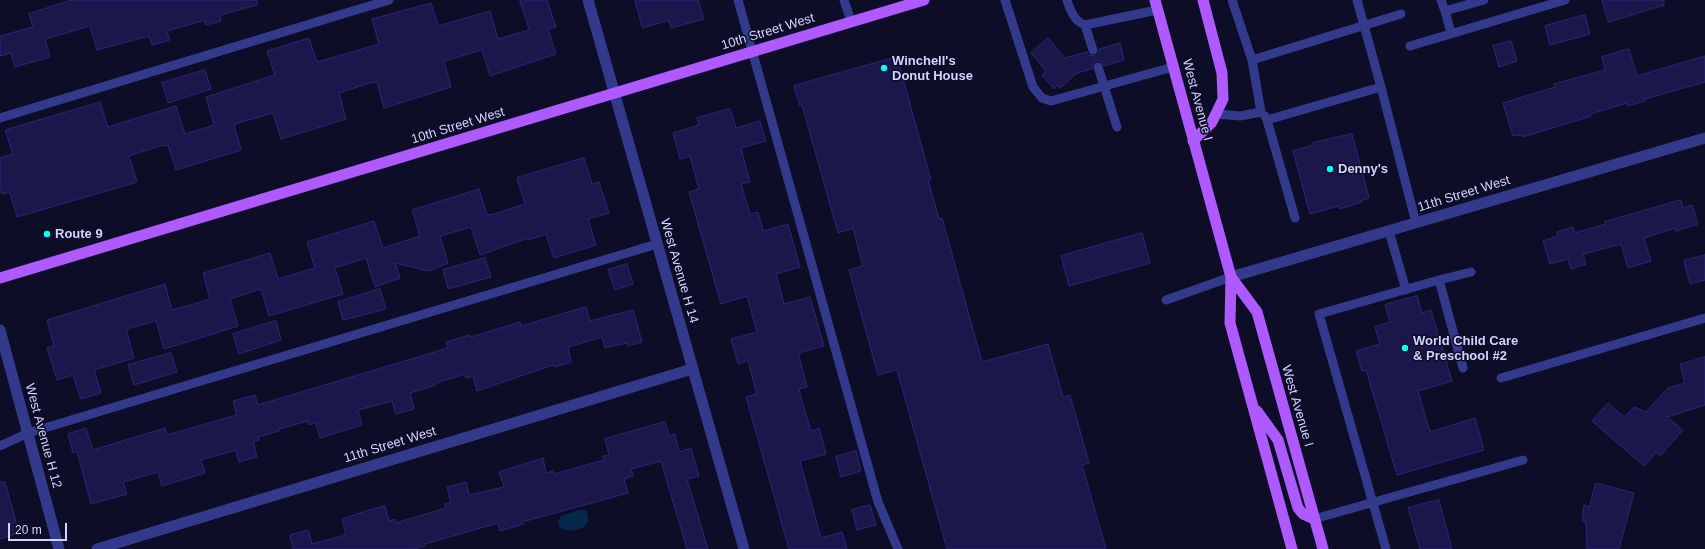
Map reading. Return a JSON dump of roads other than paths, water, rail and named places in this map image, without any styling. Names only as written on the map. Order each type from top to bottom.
[{"type":"main road","name":"10th Street West","points":[[0,278],[753,52],[851,22],[904,3],[924,0]]},
{"type":"main road","points":[[1193,141],[1212,122],[1223,99],[1222,73],[1203,0]]},
{"type":"main road","name":"West Avenue I","points":[[1156,5],[1231,277],[1230,323],[1292,549]]},
{"type":"main road","name":"West Avenue I","points":[[1231,277],[1257,312],[1323,549]]},
{"type":"main road","points":[[1253,405],[1278,440],[1298,508],[1303,514],[1314,519]]},
{"type":"street","name":"West Avenue H 14","points":[[588,0],[744,549]]},
{"type":"street","name":"11th Street West","points":[[1231,277],[1705,138]]},
{"type":"street","name":"West Avenue H 12","points":[[0,330],[59,549]]},
{"type":"street","name":"11th Street West","points":[[97,549],[692,369]]},
{"type":"lane","points":[[0,118],[389,0]]},
{"type":"lane","points":[[738,0],[878,502],[898,549]]},
{"type":"lane","points":[[844,0],[851,22]]},
{"type":"lane","points":[[1005,0],[1031,81],[1037,93],[1042,98],[1051,101],[1173,68]]},
{"type":"lane","points":[[1067,0],[1071,12],[1076,20],[1085,25],[1093,50]]},
{"type":"lane","points":[[1232,0],[1252,60],[1261,112],[1267,120],[1295,218]]},
{"type":"lane","points":[[1357,0],[1416,223]]},
{"type":"lane","points":[[1441,0],[1451,33]]},
{"type":"lane","points":[[1445,11],[1484,0]]},
{"type":"lane","points":[[1410,46],[1538,4],[1565,0]]},
{"type":"lane","points":[[1085,25],[1156,5]]},
{"type":"lane","points":[[1252,60],[1401,14]]},
{"type":"lane","points":[[1098,67],[1117,127]]},
{"type":"lane","points":[[1267,120],[1381,87]]},
{"type":"lane","points":[[1216,114],[1240,116],[1261,112]]},
{"type":"lane","points":[[1389,231],[1406,290]]},
{"type":"lane","points":[[0,446],[28,433],[657,244]]},
{"type":"lane","points":[[1386,549],[1319,314],[1470,272]]},
{"type":"lane","points":[[1166,300],[1231,277]]},
{"type":"lane","points":[[1439,280],[1463,368]]},
{"type":"lane","points":[[1501,378],[1705,318]]},
{"type":"lane","points":[[1314,519],[1523,460]]},
{"type":"water","points":[[579,510],[586,510],[588,516],[587,524],[584,527],[572,531],[563,530],[560,528],[558,522],[561,516]]},
{"type":"place","name":"Winchell's Donut House","points":[[884,68]]},
{"type":"place","name":"Denny's","points":[[1330,169]]},
{"type":"place","name":"Route 9","points":[[47,234]]},
{"type":"place","name":"World Child Care & Preschool #2","points":[[1405,348]]}]
